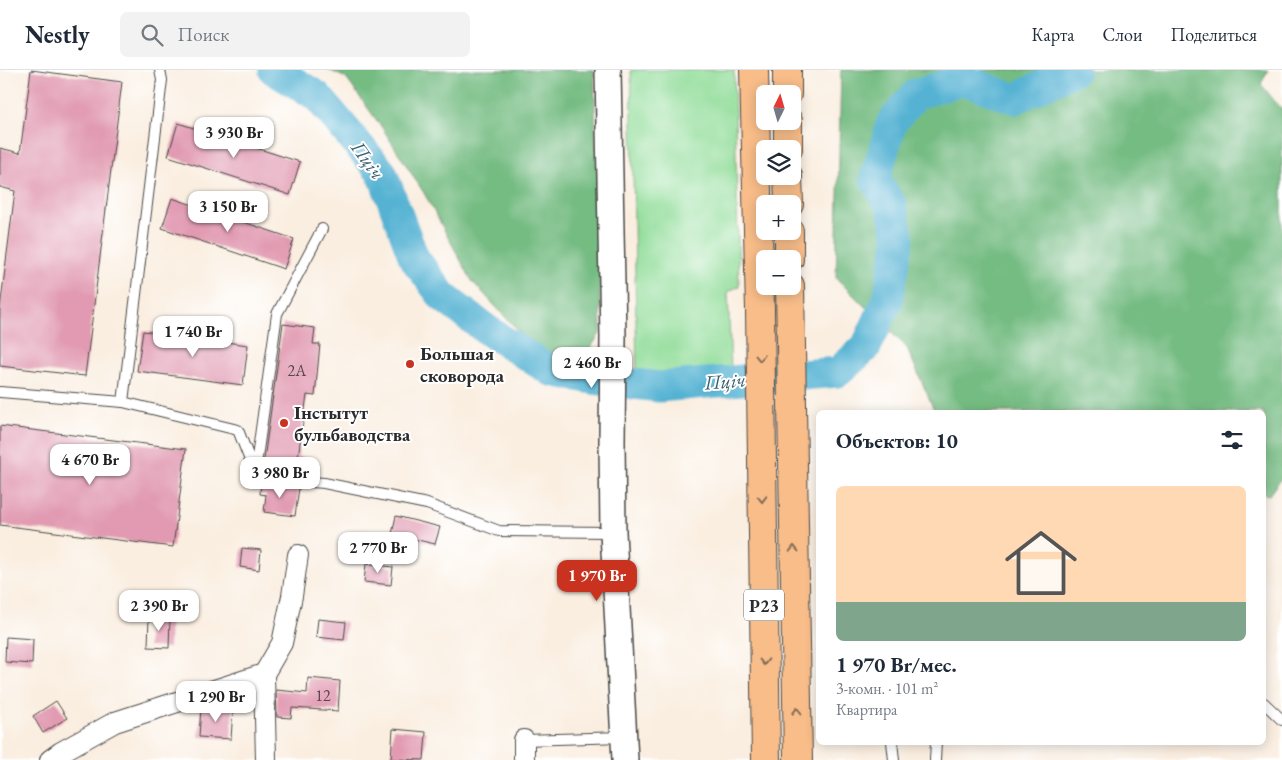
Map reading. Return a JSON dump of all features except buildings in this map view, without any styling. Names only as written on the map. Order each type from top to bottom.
[{"type":"highway","name":"Р23","points":[[754,70],[760,310],[766,760]]},
{"type":"highway","points":[[787,70],[787,85]]},
{"type":"highway","name":"Р23","points":[[790,299],[798,760]]},
{"type":"street","points":[[608,70],[613,337],[613,532],[624,748]]},
{"type":"street","points":[[266,760],[264,674],[282,643],[298,555]]},
{"type":"street","points":[[50,760],[116,722],[264,674]]},
{"type":"street","points":[[524,740],[524,760]]},
{"type":"lane","points":[[123,402],[162,80],[160,70]]},
{"type":"lane","points":[[255,473],[277,314],[322,229]]},
{"type":"lane","points":[[0,392],[123,402],[238,430],[255,473]]},
{"type":"lane","points":[[255,473],[324,483],[427,504],[499,531],[613,532]]},
{"type":"lane","points":[[1266,706],[1282,720]]},
{"type":"lane","points":[[524,740],[624,748]]},
{"type":"lane","points":[[892,745],[894,760]]},
{"type":"lane","points":[[935,760],[936,745]]},
{"type":"green space","points":[[329,70],[594,70],[601,332],[581,362],[535,349],[472,281],[424,193],[383,129],[346,78]]},
{"type":"green space","points":[[631,70],[734,70],[739,286],[728,292],[731,370],[660,379],[637,374]]},
{"type":"green space","points":[[841,70],[1268,70],[1261,84],[1282,110],[1282,477],[1269,495],[1266,494],[1266,410],[934,410],[907,348],[836,278]]},
{"type":"waterway","name":"Пціч","points":[[274,70],[317,96],[382,173],[414,258],[443,297],[487,330],[551,371],[593,379],[659,387],[838,372],[866,347],[888,299],[899,239],[891,205],[875,179],[892,122],[916,94],[964,80],[1015,99],[1074,70]]},
{"type":"place","name":"Большая сковорода","points":[[410,364]]},
{"type":"place","name":"Інстытут бульбаводства","points":[[284,423]]}]
